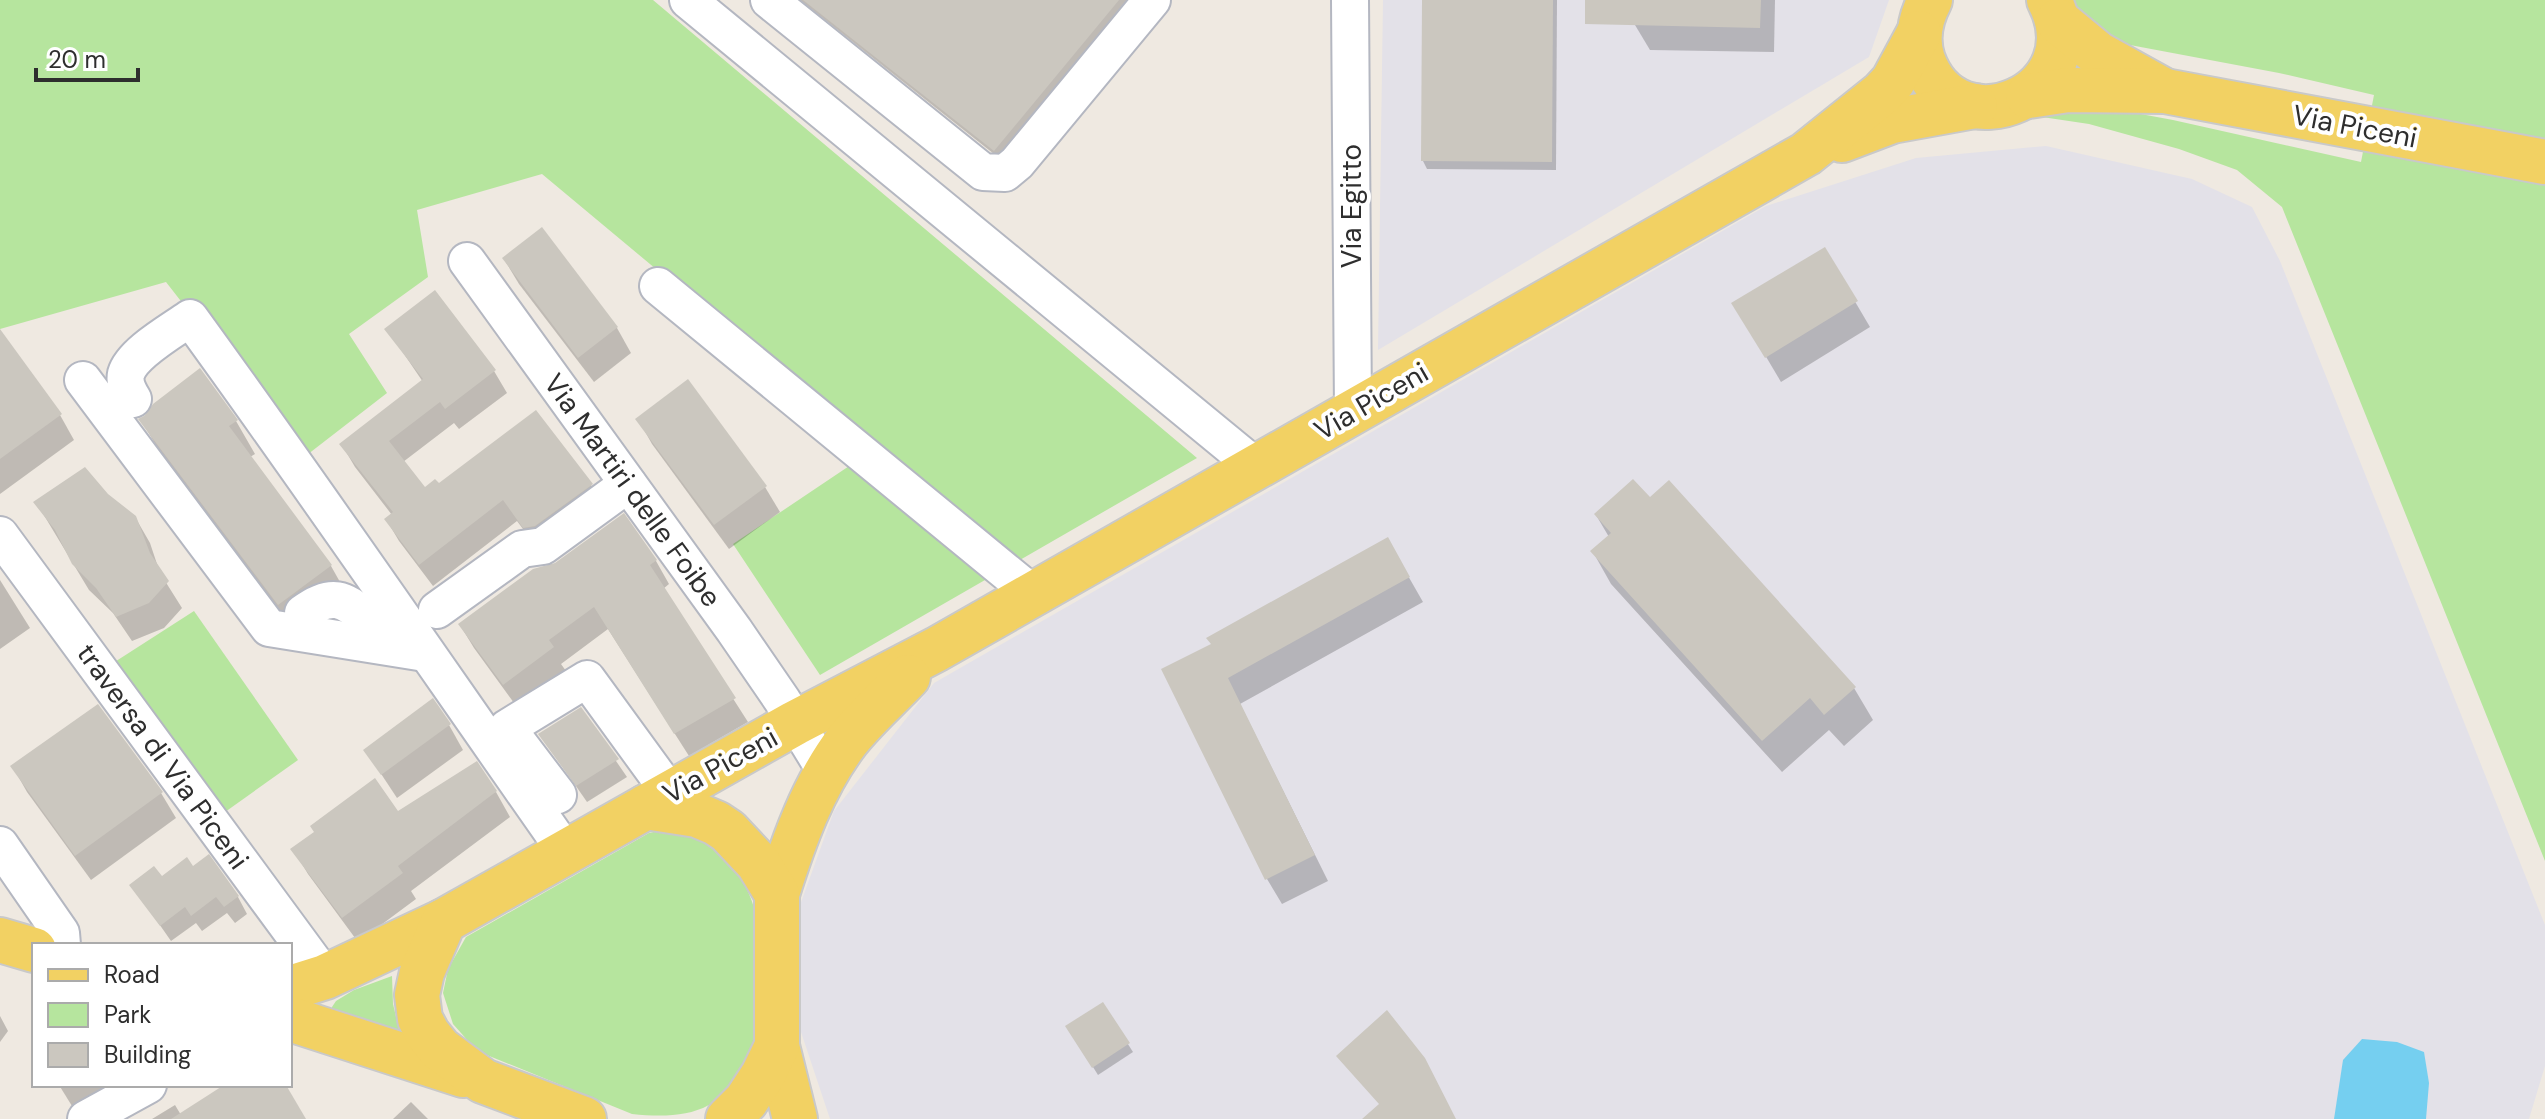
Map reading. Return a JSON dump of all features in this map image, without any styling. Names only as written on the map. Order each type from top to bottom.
[{"type":"main road","name":"Via Piceni","points":[[2054,11],[2098,54],[2165,91]]},
{"type":"main road","points":[[2028,96],[2044,82],[2054,63],[2060,43],[2054,11]]},
{"type":"main road","name":"Via Piceni","points":[[1806,154],[1893,81],[1924,16]]},
{"type":"main road","points":[[1924,16],[1921,53],[1928,71],[1940,87],[1956,99],[1975,106]]},
{"type":"main road","name":"Via Piceni","points":[[308,982],[444,921],[795,723],[937,649],[1806,154],[1892,121],[1975,106],[1993,108],[2028,96],[2068,90],[2165,91],[2545,162]]},
{"type":"main road","name":"Via Piceni","points":[[777,894],[796,839],[826,772],[849,738],[937,649]]},
{"type":"main road","points":[[658,800],[716,823],[728,831],[758,863],[777,894],[777,1046],[795,1119]]},
{"type":"main road","points":[[444,921],[422,972],[417,995],[420,1019],[440,1049],[483,1081]]},
{"type":"main road","points":[[0,940],[32,949]]},
{"type":"main road","points":[[292,1020],[483,1081],[584,1119]]},
{"type":"main road","points":[[728,1119],[746,1101],[777,1046]]},
{"type":"street","points":[[688,0],[1256,467]]},
{"type":"street","points":[[769,0],[983,172],[1005,173],[1017,163],[1152,0]]},
{"type":"street","name":"Via Egitto","points":[[1350,0],[1353,412]]},
{"type":"street","name":"Via Martiri delle Foibe","points":[[467,261],[734,630],[795,723]]},
{"type":"street","points":[[658,286],[1033,594]]},
{"type":"street","points":[[133,399],[125,383],[131,364],[190,318],[282,444],[566,852]]},
{"type":"street","points":[[83,380],[269,628],[425,653]]},
{"type":"street","points":[[437,610],[522,549],[543,546],[628,484]]},
{"type":"street","name":"traversa di Via Piceni","points":[[0,535],[281,943]]},
{"type":"street","points":[[303,613],[322,602],[342,600],[378,626],[391,626],[403,620]]},
{"type":"street","points":[[558,795],[507,728],[587,679],[658,800]]},
{"type":"street","name":"Via Piceni","points":[[795,723],[826,772]]},
{"type":"street","points":[[0,845],[61,933],[62,943]]},
{"type":"street","name":"traversa di Via Piceni","points":[[292,959],[308,982]]},
{"type":"street","points":[[86,1119],[144,1087]]},
{"type":"shaded area","points":[[1383,0],[1889,0],[1869,57],[1378,350]]},
{"type":"shaded area","points":[[2046,146],[2192,179],[2252,207],[2280,261],[2545,925],[2545,1066],[2529,1119],[830,1119],[798,1023],[791,930],[834,811],[934,683],[1766,206],[1916,158]]},
{"type":"green space","points":[[0,0],[653,0],[1197,458],[820,675],[733,544],[873,450],[542,174],[417,210],[428,277],[349,334],[387,393],[303,458],[166,282],[0,329]]},
{"type":"green space","points":[[2072,0],[2545,0],[2545,861],[2282,207],[2237,170],[2179,149],[2089,124],[2022,114],[2092,105],[2361,162],[2374,95],[2279,73],[2130,45],[2104,31]]},
{"type":"green space","points":[[194,611],[298,760],[218,817],[110,665]]},
{"type":"green space","points":[[663,830],[681,833],[712,848],[737,872],[753,904],[758,936],[757,1031],[753,1048],[735,1082],[712,1104],[698,1110],[667,1115],[632,1114],[477,1051],[453,1024],[443,993],[448,969],[466,937],[649,833]]},
{"type":"green space","points":[[392,976],[393,1004],[401,1038],[332,1013],[336,1001],[354,990]]},
{"type":"water","points":[[2362,1039],[2397,1042],[2424,1052],[2429,1083],[2426,1119],[2334,1119],[2343,1060]]},
{"type":"building","points":[[803,0],[1119,0],[994,151]]},
{"type":"building","points":[[1422,0],[1553,0],[1552,162],[1421,161]]},
{"type":"building","points":[[1585,0],[1761,0],[1760,28],[1585,24]]},
{"type":"building","points":[[542,227],[618,327],[578,358],[502,258]]},
{"type":"building","points":[[1825,247],[1858,301],[1765,358],[1731,303]]},
{"type":"building","points":[[435,290],[496,370],[445,409],[440,402],[389,441],[425,487],[435,479],[439,483],[536,410],[593,484],[535,526],[523,528],[503,500],[419,565],[384,519],[393,512],[339,444],[423,379],[384,329]]},
{"type":"building","points":[[0,329],[62,414],[0,459]]},
{"type":"building","points":[[200,368],[238,420],[229,426],[332,565],[278,605],[138,419]]},
{"type":"building","points":[[688,379],[767,486],[714,525],[635,419]]},
{"type":"building","points":[[85,467],[108,494],[136,516],[150,553],[169,581],[149,603],[116,617],[96,588],[72,564],[55,530],[33,502]]},
{"type":"building","points":[[1633,479],[1650,497],[1669,480],[1856,687],[1824,715],[1810,698],[1762,741],[1590,551],[1611,533],[1594,514]]},
{"type":"building","points":[[624,513],[657,560],[650,565],[736,698],[674,734],[594,607],[549,640],[554,647],[503,685],[458,624],[533,569],[555,563]]},
{"type":"building","points":[[1388,537],[1410,577],[1228,678],[1315,855],[1265,880],[1161,669],[1211,644],[1206,638]]},
{"type":"building","points":[[433,698],[451,724],[381,775],[363,750]]},
{"type":"building","points":[[98,704],[163,792],[75,856],[10,766]]},
{"type":"building","points":[[581,707],[619,759],[576,786],[538,734]]},
{"type":"building","points":[[477,761],[497,791],[398,866],[403,873],[342,918],[290,849],[314,832],[310,826],[375,778],[398,811]]},
{"type":"building","points":[[209,854],[239,896],[224,907],[216,897],[191,916],[185,907],[160,926],[129,885],[154,866],[162,876],[187,857],[193,866]]},
{"type":"building","points":[[1103,1002],[1130,1043],[1092,1068],[1065,1026]]},
{"type":"building","points":[[1387,1010],[1425,1058],[1456,1119],[1362,1119],[1379,1104],[1336,1056]]},
{"type":"building","points":[[221,1087],[287,1087],[306,1119],[171,1119]]}]
